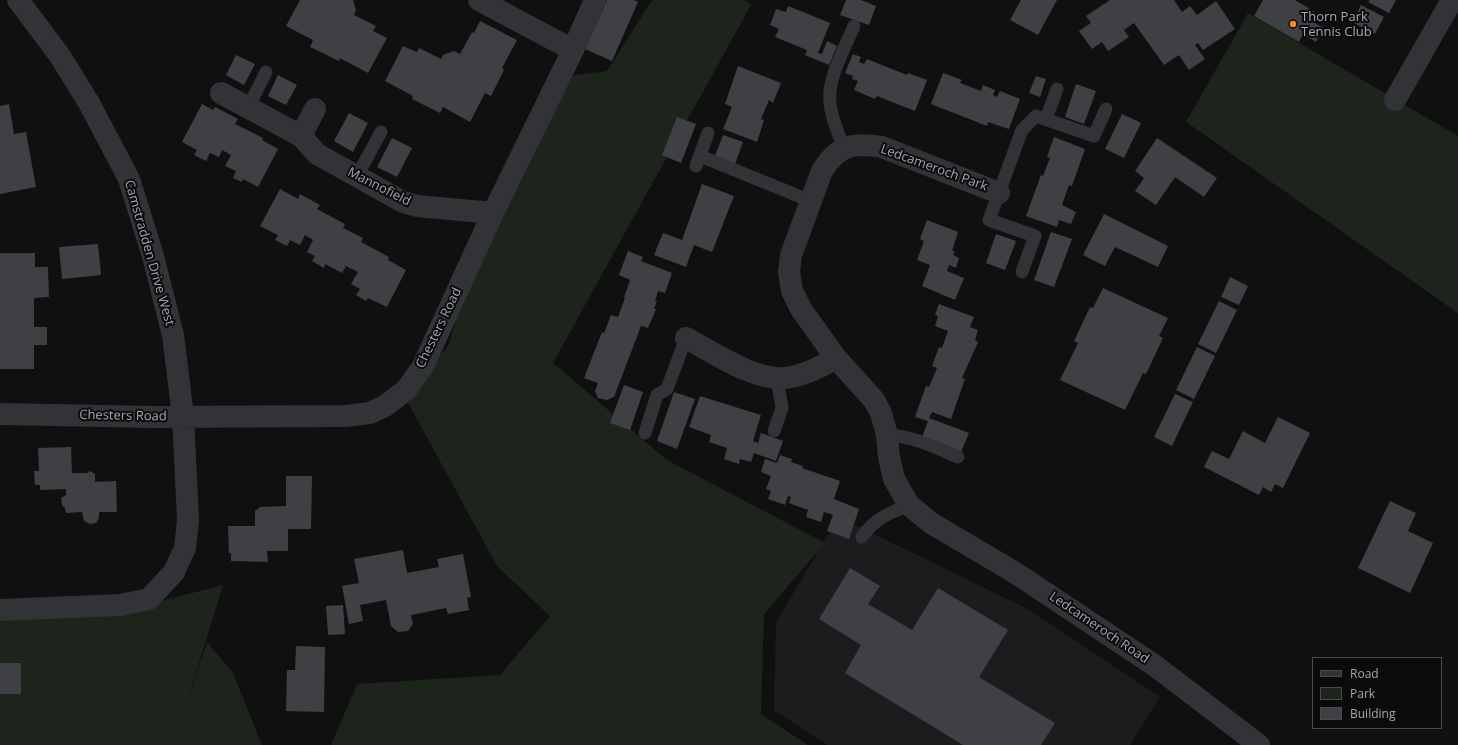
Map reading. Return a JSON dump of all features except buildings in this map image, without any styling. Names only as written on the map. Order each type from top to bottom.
[{"type":"street","name":"Camstradden Drive West","points":[[0,610],[120,605],[148,599],[174,572],[185,548],[188,520],[183,416],[173,335],[153,256],[129,179],[89,103],[60,56],[18,0]]},
{"type":"street","points":[[479,0],[573,50]]},
{"type":"street","name":"Chesters Road","points":[[0,414],[346,416],[370,413],[385,406],[406,390],[423,366],[493,213],[573,50],[595,0]]},
{"type":"street","points":[[1395,100],[1452,0]]},
{"type":"street","name":"Mannofield","points":[[221,93],[301,136],[317,154],[404,202],[416,206],[493,213]]},
{"type":"street","points":[[301,136],[315,109]]},
{"type":"street","name":"Ledcameroch Park","points":[[931,523],[909,505],[894,479],[889,456],[887,434],[881,413],[874,400],[836,358],[801,309],[792,291],[789,272],[791,255],[822,171],[829,159],[844,148],[852,145],[866,144],[882,147],[1000,193]]},
{"type":"street","points":[[686,338],[748,370],[768,378],[785,378],[804,373],[836,358]]},
{"type":"street","name":"Ledcameroch Road","points":[[931,523],[1014,572],[1154,665],[1259,745]]},
{"type":"lane","points":[[844,148],[834,122],[830,92],[832,82],[854,26]]},
{"type":"lane","points":[[248,108],[266,72]]},
{"type":"lane","points":[[1046,119],[1057,88]]},
{"type":"lane","points":[[1022,272],[1035,236],[989,220],[1022,130],[1036,116],[1094,136],[1106,109]]},
{"type":"lane","points":[[357,176],[381,132]]},
{"type":"lane","points":[[708,133],[698,161],[811,201]]},
{"type":"lane","points":[[645,433],[657,395],[667,389],[686,338]]},
{"type":"lane","points":[[774,431],[782,408],[777,378]]},
{"type":"lane","points":[[887,434],[901,435],[917,440],[958,457]]},
{"type":"lane","points":[[862,537],[869,526],[884,515],[909,505]]},
{"type":"shaded area","points":[[839,517],[1026,608],[1160,697],[1130,745],[827,745],[774,710],[776,622]]},
{"type":"green space","points":[[652,0],[744,0],[751,5],[553,363],[667,460],[825,543],[764,614],[761,714],[808,745],[331,745],[357,684],[500,675],[550,616],[497,566],[405,397],[448,346],[480,244],[561,77],[607,71]]},
{"type":"green space","points":[[1248,13],[1458,136],[1458,313],[1186,122]]},
{"type":"green space","points":[[223,585],[185,709],[207,642],[233,673],[262,745],[0,745],[0,616],[142,606]]},
{"type":"place","name":"Thorn Park Tennis Club","points":[[1293,24]]}]
